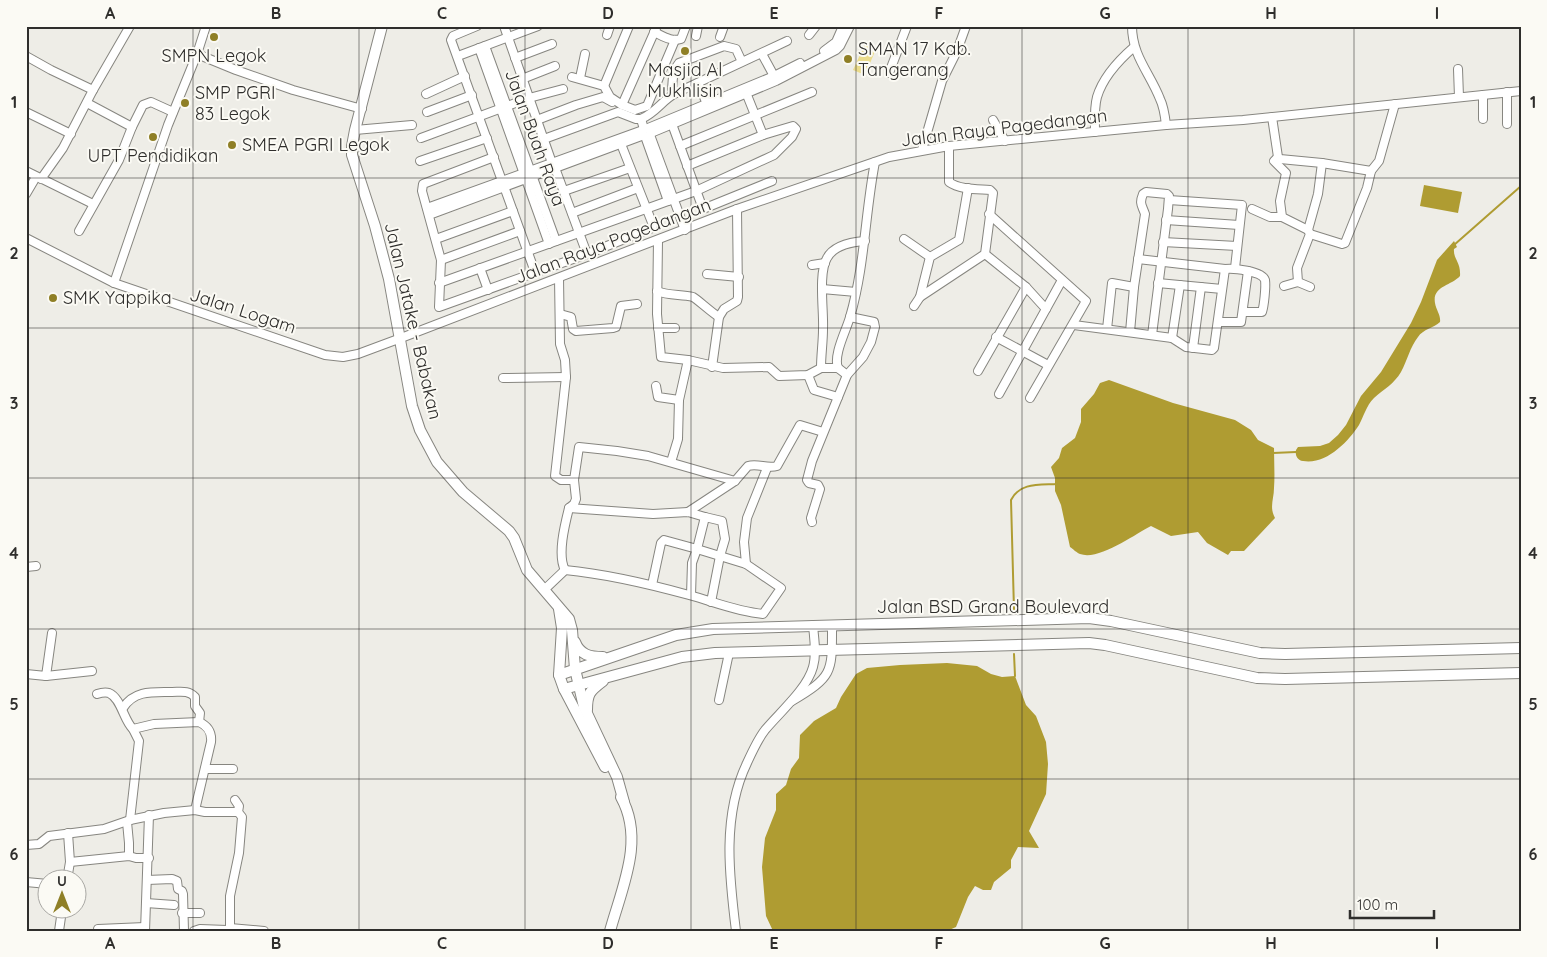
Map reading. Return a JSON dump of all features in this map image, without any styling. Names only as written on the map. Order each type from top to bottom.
[{"type":"main road","name":"Jalan Jatake - Babakan","points":[[382,26],[355,130],[352,155],[375,226],[389,279],[412,406],[420,430],[437,462],[463,492],[514,538],[527,570],[569,619],[573,636]]},
{"type":"main road","points":[[559,609],[562,628],[560,675],[564,689],[624,802]]},
{"type":"main road","name":"Jalan BSD Grand Boulevard","points":[[560,675],[676,635],[713,629],[813,625],[1089,618],[1260,653],[1521,648]]},
{"type":"main road","points":[[573,636],[578,649],[584,654],[593,657],[610,658]]},
{"type":"main road","points":[[573,636],[575,669],[584,707],[617,777],[631,821],[633,836],[631,852],[610,931]]},
{"type":"main road","name":"Jalan BSD Grand Boulevard","points":[[564,689],[682,657],[832,649],[1089,643],[1257,678],[1285,679],[1521,673]]},
{"type":"main road","points":[[587,715],[588,695],[592,689],[610,677]]},
{"type":"street","points":[[26,194],[63,148],[93,90],[130,26]]},
{"type":"street","points":[[114,283],[173,112],[198,54],[206,26]]},
{"type":"street","points":[[477,26],[453,36],[451,40],[535,272]]},
{"type":"street","points":[[504,26],[587,254]]},
{"type":"street","points":[[458,56],[538,26]]},
{"type":"street","points":[[607,35],[610,26]]},
{"type":"street","points":[[604,86],[629,26]]},
{"type":"street","points":[[620,108],[655,28],[671,40],[675,40],[681,38],[686,26]]},
{"type":"street","points":[[696,36],[698,26]]},
{"type":"street","points":[[720,37],[724,26]]},
{"type":"street","points":[[808,35],[816,26]]},
{"type":"street","points":[[428,212],[672,124],[745,91],[830,47],[836,42],[843,26]]},
{"type":"street","points":[[554,166],[622,144],[707,104],[776,82],[836,50],[850,26]]},
{"type":"street","points":[[889,73],[907,26]]},
{"type":"street","points":[[1132,26],[1134,47],[1145,72],[1160,97],[1164,108],[1166,126]]},
{"type":"street","points":[[922,150],[942,81],[957,51],[964,27]]},
{"type":"street","points":[[544,140],[620,108],[635,110],[647,106],[675,40]]},
{"type":"street","points":[[537,120],[603,97],[636,119],[641,119],[651,115],[666,98],[787,41]]},
{"type":"street","points":[[515,58],[552,44]]},
{"type":"street","points":[[676,93],[672,89],[673,74],[679,63],[724,46],[736,48],[742,62]]},
{"type":"street","name":"Jalan Buah Raya","points":[[482,47],[553,242]]},
{"type":"street","points":[[1095,132],[1096,102],[1100,91],[1116,63],[1134,47]]},
{"type":"street","points":[[198,54],[293,90],[362,109]]},
{"type":"street","points":[[586,54],[576,77],[604,86],[610,97],[620,108]]},
{"type":"street","points":[[762,54],[774,76]]},
{"type":"street","points":[[26,56],[56,73],[93,90]]},
{"type":"street","points":[[522,79],[555,66]]},
{"type":"street","points":[[1458,69],[1459,97]]},
{"type":"street","points":[[426,94],[465,76]]},
{"type":"street","points":[[698,83],[707,104]]},
{"type":"street","points":[[421,138],[529,98],[563,90]]},
{"type":"street","name":"Jalan Raya Pagedangan","points":[[401,338],[737,210],[888,157],[949,146],[1272,117],[1520,90]]},
{"type":"street","points":[[745,91],[763,135]]},
{"type":"street","points":[[680,146],[812,92]]},
{"type":"street","points":[[1507,124],[1508,92]]},
{"type":"street","points":[[427,112],[472,95]]},
{"type":"street","points":[[1483,95],[1483,119]]},
{"type":"street","points":[[79,231],[119,160],[132,126],[143,105],[151,102],[173,112]]},
{"type":"street","points":[[86,103],[132,126]]},
{"type":"street","points":[[1252,209],[1270,217],[1282,217],[1309,232],[1342,244],[1345,243],[1367,188],[1370,171],[1379,161],[1394,104]]},
{"type":"street","points":[[26,112],[71,134]]},
{"type":"street","points":[[1272,117],[1278,157],[1282,160],[1322,163],[1370,171]]},
{"type":"street","points":[[641,119],[671,200],[685,230]]},
{"type":"street","points":[[993,120],[1005,141]]},
{"type":"street","points":[[672,124],[703,209],[772,181]]},
{"type":"street","points":[[355,130],[412,125]]},
{"type":"street","points":[[439,283],[696,191],[774,155],[795,134],[796,129],[793,126],[763,135],[687,166]]},
{"type":"street","points":[[420,161],[487,138]]},
{"type":"street","points":[[494,158],[423,184],[422,191],[441,260],[438,305],[441,307],[587,254],[652,228],[653,225],[622,144]]},
{"type":"street","points":[[949,146],[949,182],[968,188],[992,191],[985,254]]},
{"type":"street","points":[[1278,157],[1274,161],[1286,173],[1280,204],[1282,217]]},
{"type":"street","points":[[838,368],[837,358],[856,292],[875,162]]},
{"type":"street","points":[[1298,282],[1297,268],[1309,232],[1318,194],[1322,163]]},
{"type":"street","points":[[564,191],[630,168]]},
{"type":"street","points":[[26,171],[93,204]]},
{"type":"street","points":[[572,212],[638,188]]},
{"type":"street","points":[[914,306],[920,297],[930,257],[959,240],[968,188]]},
{"type":"street","points":[[1130,332],[1144,214],[1140,206],[1143,194],[1149,192],[1167,194],[1166,220],[1152,335]]},
{"type":"street","points":[[1168,200],[1241,204],[1235,268]]},
{"type":"street","points":[[712,366],[719,317],[724,309],[737,301],[739,277],[737,210]]},
{"type":"street","points":[[436,239],[513,211]]},
{"type":"street","points":[[989,214],[1086,301],[1074,325],[1048,365],[1030,398]]},
{"type":"street","points":[[1166,220],[1239,225]]},
{"type":"street","points":[[441,260],[520,231]]},
{"type":"street","points":[[904,239],[930,257]]},
{"type":"street","name":"Jalan Logam","points":[[28,241],[114,283],[325,355],[343,357],[358,354],[401,338]]},
{"type":"street","points":[[658,241],[657,291],[661,357],[688,360],[712,366],[769,367],[778,376],[808,375],[821,368],[838,368],[847,375]]},
{"type":"street","points":[[821,368],[822,289],[825,263],[830,254],[848,243],[864,241]]},
{"type":"street","points":[[1163,242],[1237,246]]},
{"type":"street","points":[[920,297],[985,254]]},
{"type":"street","points":[[985,254],[1026,287],[1046,308]]},
{"type":"street","points":[[1138,259],[1224,269],[1235,268],[1248,271],[1264,280],[1264,307],[1262,312],[1244,312]]},
{"type":"street","points":[[812,265],[825,263]]},
{"type":"street","points":[[480,268],[488,290]]},
{"type":"street","points":[[1074,325],[1172,338],[1186,347],[1214,349],[1224,269]]},
{"type":"street","points":[[1218,322],[1241,322],[1244,312],[1248,271]]},
{"type":"street","points":[[707,274],[739,277]]},
{"type":"street","points":[[559,278],[560,344],[565,360],[566,377],[556,476],[561,480],[574,480]]},
{"type":"street","points":[[999,394],[1062,280]]},
{"type":"street","points":[[1284,286],[1298,282],[1310,287]]},
{"type":"street","points":[[1158,283],[1222,289]]},
{"type":"street","points":[[1107,329],[1112,284],[1134,287]]},
{"type":"street","points":[[1172,338],[1180,285]]},
{"type":"street","points":[[978,371],[1026,287]]},
{"type":"street","points":[[1193,348],[1201,287]]},
{"type":"street","points":[[822,289],[856,292]]},
{"type":"street","points":[[657,291],[664,294],[694,298],[719,317]]},
{"type":"street","points":[[560,314],[571,317],[574,329],[576,330],[613,328],[619,322],[621,306],[637,304]]},
{"type":"street","points":[[812,522],[811,518],[820,488],[818,485],[809,483],[807,479],[823,432],[847,375],[863,357],[872,342],[875,327],[874,322],[850,318]]},
{"type":"street","points":[[658,328],[675,328]]},
{"type":"street","points":[[996,337],[1048,365]]},
{"type":"street","points":[[671,462],[678,439],[679,400],[688,360]]},
{"type":"street","points":[[808,375],[814,390],[838,397]]},
{"type":"street","points":[[503,378],[566,377]]},
{"type":"street","points":[[656,386],[658,397],[679,400]]},
{"type":"street","points":[[688,512],[735,480],[751,464],[767,468],[778,464],[800,425],[823,432]]},
{"type":"street","points":[[565,570],[561,561],[565,524],[569,508],[576,499],[574,480],[579,447],[648,456],[735,480]]},
{"type":"street","points":[[746,564],[744,536],[747,518],[767,468]]},
{"type":"street","points":[[569,508],[653,514],[688,512],[721,520],[724,523],[725,539],[711,602]]},
{"type":"street","points":[[691,595],[692,563],[705,517]]},
{"type":"street","points":[[565,570],[652,585],[691,595],[741,612],[763,614],[780,588],[746,564],[663,541],[652,585]]},
{"type":"street","points":[[26,566],[36,566]]},
{"type":"street","points":[[544,589],[565,570]]},
{"type":"street","points":[[736,931],[730,844],[730,818],[735,791],[746,763],[763,732],[804,685],[813,668],[815,650],[813,625]]},
{"type":"street","points":[[786,705],[814,689],[826,676],[832,662],[832,625]]},
{"type":"street","points":[[46,676],[52,633]]},
{"type":"street","points":[[718,700],[729,653]]},
{"type":"street","points":[[26,674],[46,676],[92,671]]},
{"type":"street","points":[[123,708],[129,699],[146,692],[187,692],[195,697],[195,706],[200,714],[199,722]]},
{"type":"street","points":[[97,694],[109,693],[123,708],[126,720],[139,740],[128,821],[129,856]]},
{"type":"street","points":[[133,729],[154,724],[199,722],[204,724],[210,731],[212,736],[195,810]]},
{"type":"street","points":[[205,769],[233,769]]},
{"type":"street","points":[[230,928],[230,896],[239,853],[242,817],[238,812],[239,806],[235,800]]},
{"type":"street","points":[[26,845],[39,844],[45,837],[104,829],[149,816],[195,810],[205,812],[238,812]]},
{"type":"street","points":[[98,929],[145,929],[149,816]]},
{"type":"street","points":[[68,833],[69,870]]},
{"type":"street","points":[[70,862],[129,856],[149,858]]},
{"type":"street","points":[[147,880],[172,879],[177,881],[178,889],[183,893],[182,913],[184,931]]},
{"type":"street","points":[[146,903],[174,905]]},
{"type":"street","points":[[182,913],[200,913]]},
{"type":"street","points":[[194,931],[200,929],[227,930],[230,928],[264,931]]},
{"type":"shaded area","points":[[865,44],[876,49],[865,75],[853,70]]},
{"type":"shaded area","points":[[1424,185],[1462,192],[1458,213],[1420,206]]},
{"type":"shaded area","points":[[1454,241],[1457,247],[1454,249],[1454,252],[1460,276],[1436,293],[1435,303],[1440,322],[1420,334],[1398,376],[1371,401],[1359,425],[1343,445],[1328,456],[1320,459],[1312,461],[1299,460],[1296,454],[1298,447],[1320,446],[1329,443],[1346,425],[1361,396],[1381,372],[1411,323],[1437,260]]},
{"type":"shaded area","points":[[1109,380],[1173,403],[1235,420],[1251,430],[1258,440],[1274,448],[1272,507],[1275,518],[1244,551],[1231,551],[1228,555],[1207,543],[1198,532],[1171,536],[1151,526],[1117,546],[1097,554],[1080,554],[1070,547],[1061,505],[1055,491],[1055,478],[1051,467],[1059,458],[1062,448],[1075,438],[1081,422],[1081,409],[1094,394],[1100,383]]},
{"type":"shaded area","points":[[947,663],[977,666],[991,674],[1002,677],[1015,676],[1026,705],[1036,716],[1046,742],[1048,764],[1046,794],[1029,831],[1039,848],[1018,847],[1011,860],[1011,868],[994,882],[991,890],[983,890],[975,886],[968,897],[956,927],[947,931],[773,931],[766,916],[762,867],[765,838],[776,810],[776,794],[786,785],[791,769],[799,758],[800,735],[814,721],[836,708],[856,674],[867,668]]},
{"type":"waterway","points":[[1454,245],[1521,186]]},
{"type":"waterway","points":[[1273,453],[1296,452]]},
{"type":"waterway","points":[[1014,610],[1011,500],[1015,494],[1025,487],[1057,484]]},
{"type":"waterway","points":[[1014,654],[1015,676]]},
{"type":"place","name":"SMPN Legok","points":[[214,37]]},
{"type":"place","name":"Masjid Al Mukhlisin","points":[[685,51]]},
{"type":"place","name":"SMAN 17 Kab. Tangerang","points":[[848,59]]},
{"type":"place","name":"SMP PGRI 83 Legok","points":[[185,103]]},
{"type":"place","name":"UPT Pendidikan","points":[[153,137]]},
{"type":"place","name":"SMEA PGRI Legok","points":[[232,145]]},
{"type":"place","name":"SMK Yappika","points":[[53,298]]}]
